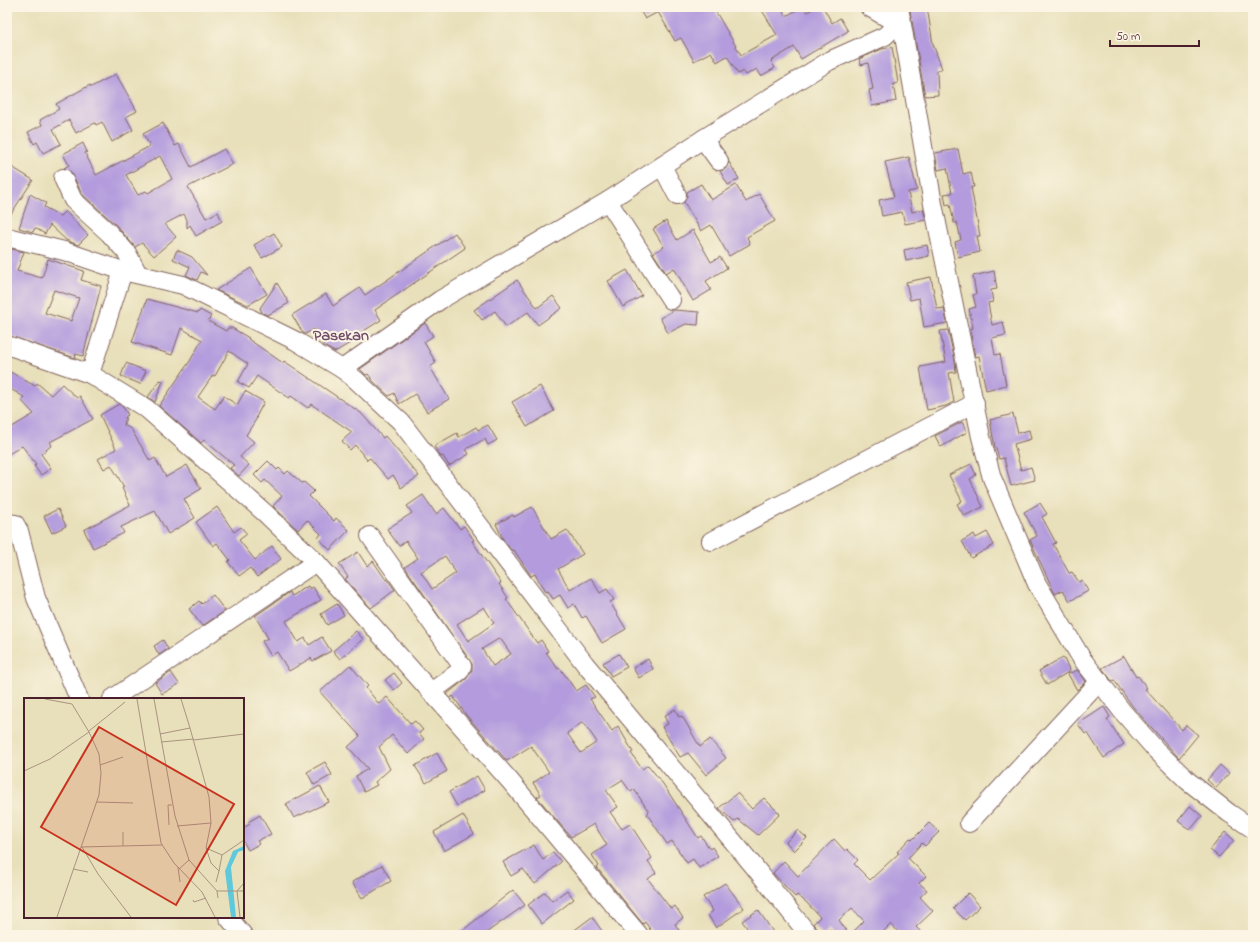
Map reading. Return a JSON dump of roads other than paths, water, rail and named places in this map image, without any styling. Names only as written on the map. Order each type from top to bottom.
[{"type":"street","points":[[869,7],[899,17]]},
{"type":"street","points":[[342,369],[440,300],[608,201],[834,58],[866,46],[885,36],[899,17]]},
{"type":"street","points":[[899,17],[932,204],[981,437],[992,478],[1037,584],[1082,659],[1156,750],[1188,781],[1229,813],[1253,829]]},
{"type":"street","points":[[704,139],[719,161]]},
{"type":"street","points":[[662,166],[677,195]]},
{"type":"street","points":[[63,178],[73,200],[109,232],[127,252],[130,272],[90,374]]},
{"type":"street","points":[[608,201],[671,300]]},
{"type":"street","points":[[7,237],[64,251],[130,272],[183,285],[296,341],[342,369],[400,422],[585,664],[752,864],[809,935]]},
{"type":"street","points":[[7,345],[90,374],[147,409],[265,513],[316,562],[510,781],[639,935]]},
{"type":"street","points":[[711,541],[975,403]]},
{"type":"street","points":[[10,520],[19,531],[36,598],[80,698]]},
{"type":"street","points":[[370,536],[462,666],[460,671],[431,692]]},
{"type":"street","points":[[113,698],[316,562]]},
{"type":"street","points":[[968,823],[1100,681]]},
{"type":"street","points":[[229,918],[243,935]]},
{"type":"district","name":"Pasekan","points":[[341,334]]}]
